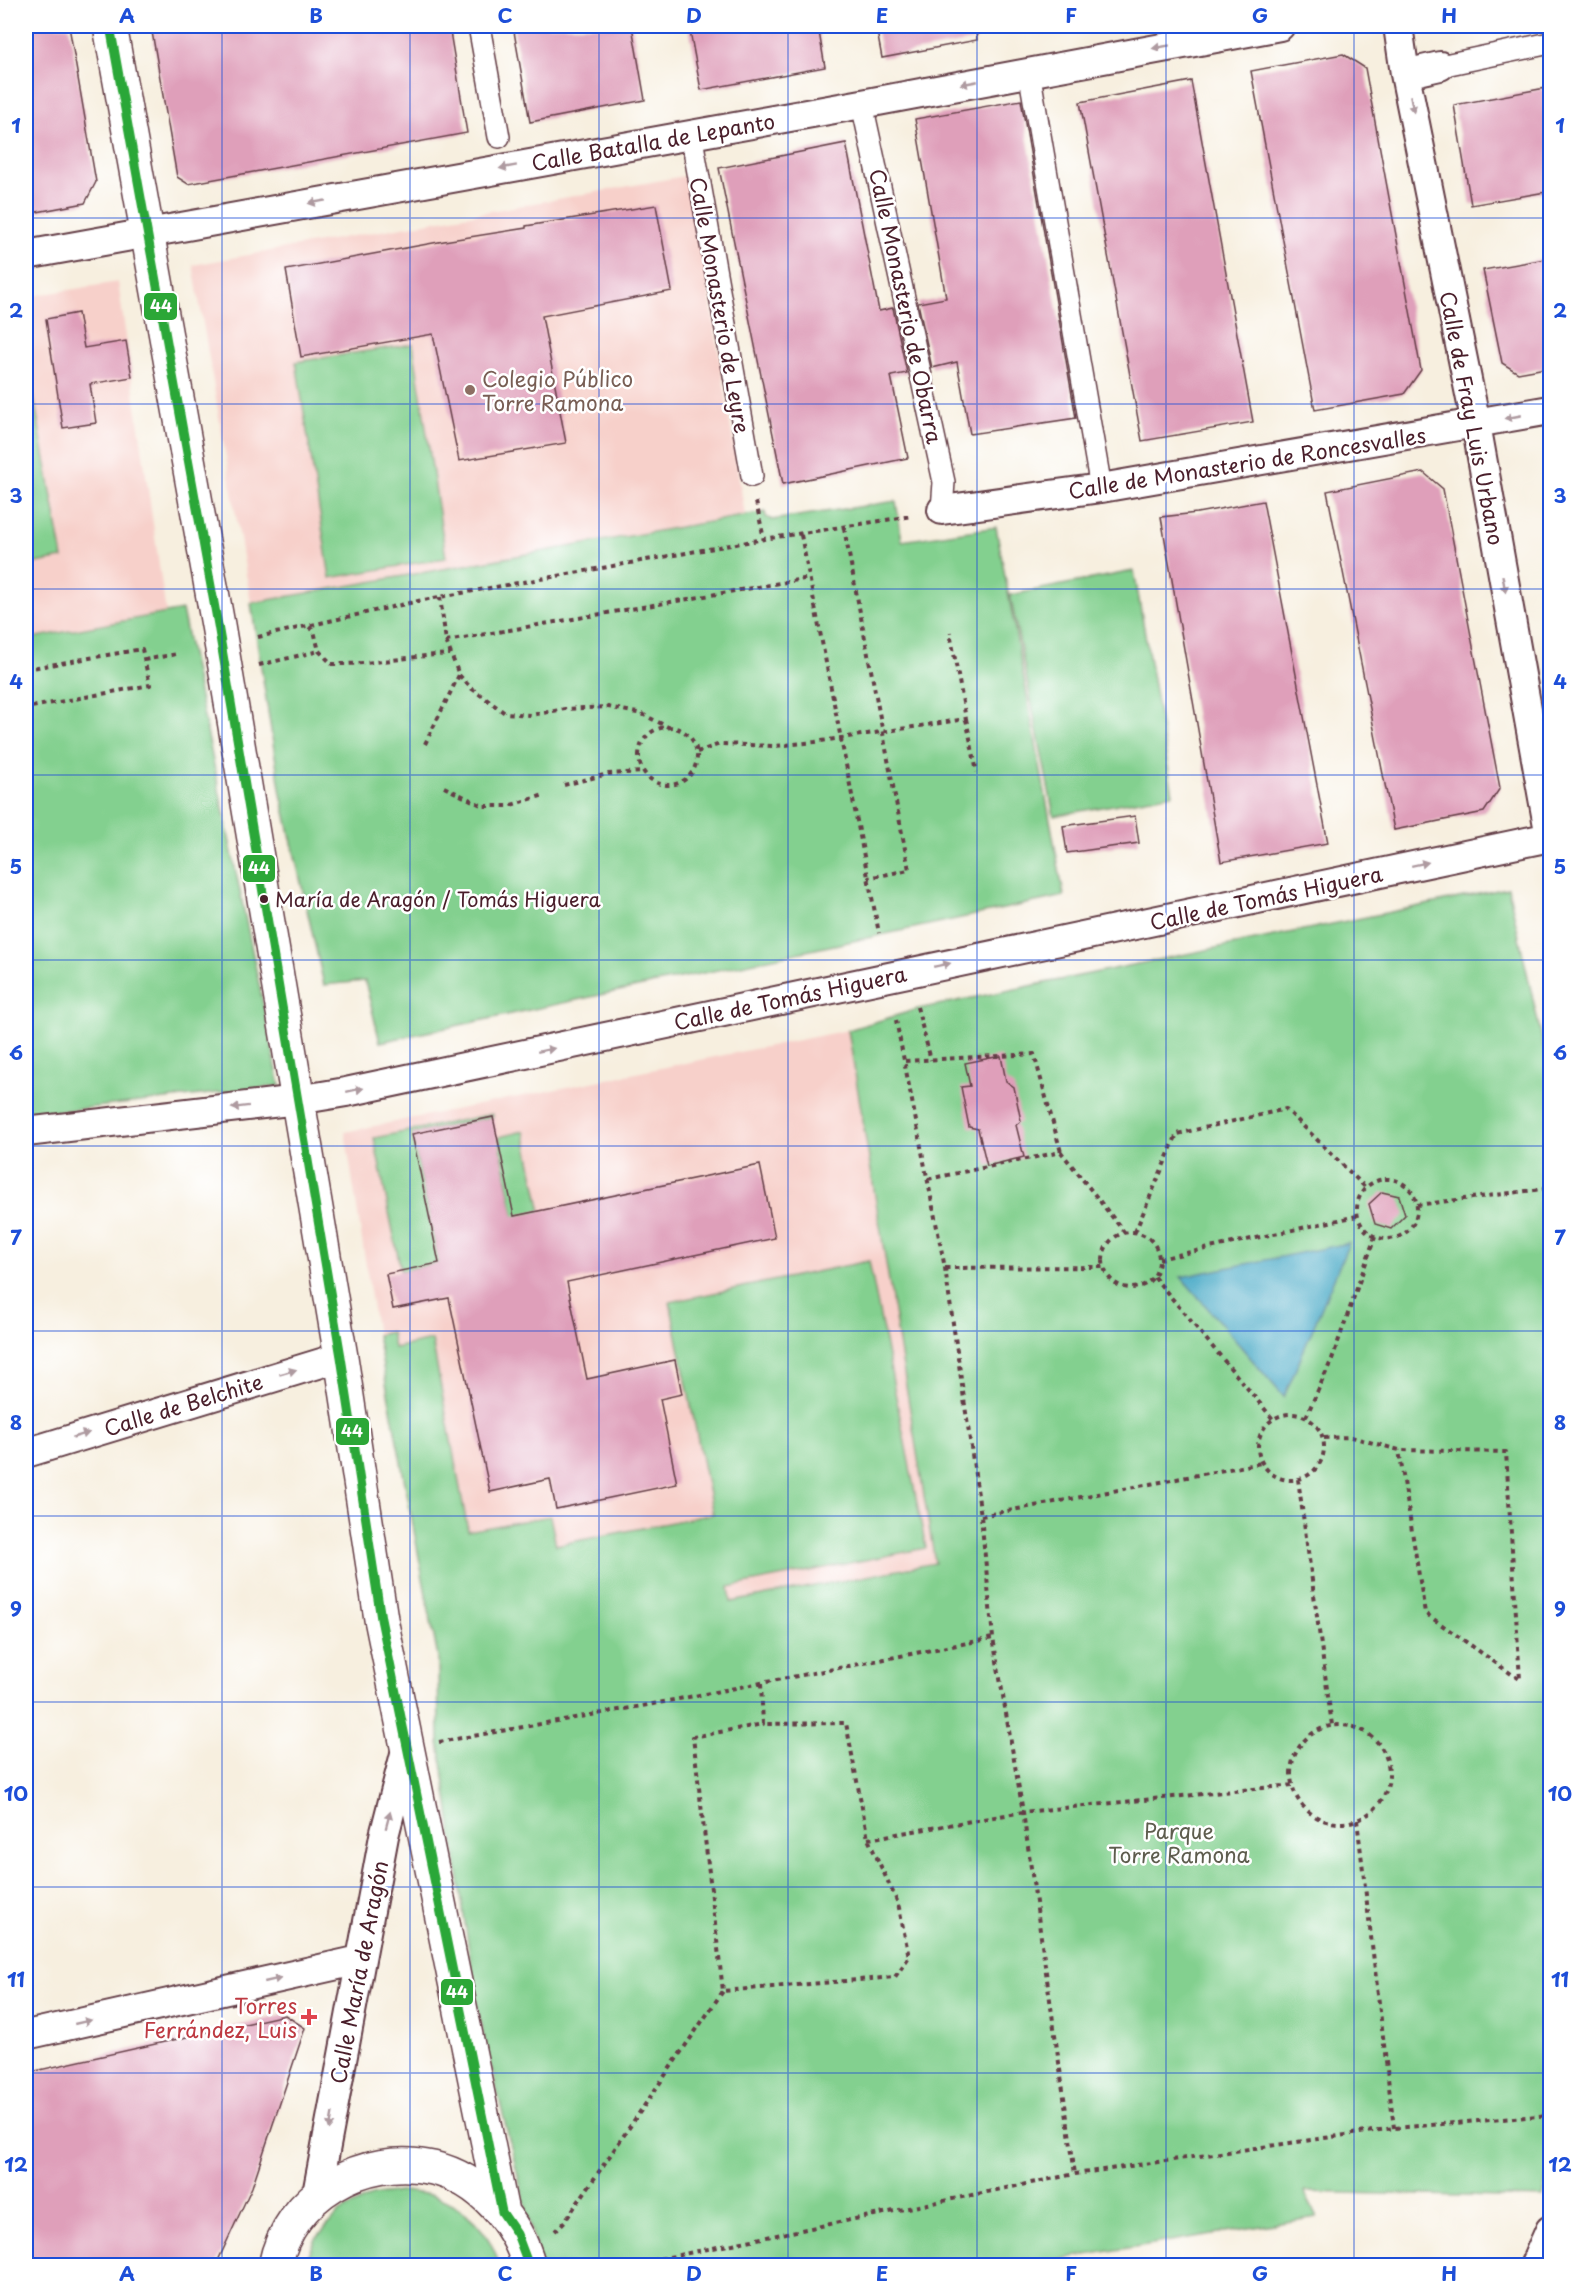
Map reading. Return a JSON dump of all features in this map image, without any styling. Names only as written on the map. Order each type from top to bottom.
[{"type":"street","name":"Calle María de Aragón","points":[[110,26],[218,625],[341,1357],[381,1619],[502,2212]]},
{"type":"street","points":[[479,26],[499,137]]},
{"type":"street","name":"Calle Batalla de Lepanto","points":[[26,255],[691,133],[862,104],[1212,32],[1280,26]]},
{"type":"street","name":"Calle de Fray Luis Urbano","points":[[1398,26],[1544,762],[1551,837]]},
{"type":"street","points":[[1406,74],[1551,43]]},
{"type":"street","points":[[1029,71],[1101,488]]},
{"type":"street","name":"Calle Monasterio de Obarra","points":[[862,104],[944,482],[942,510]]},
{"type":"street","name":"Calle Monasterio de Leyre","points":[[691,133],[752,476]]},
{"type":"street","name":"Calle de Monasterio de Roncesvalles","points":[[942,510],[1101,488],[1551,410]]},
{"type":"street","name":"Calle de Tomás Higuera","points":[[26,1132],[298,1100],[346,1092],[1551,837]]},
{"type":"street","name":"Calle de Belchite","points":[[26,1453],[341,1357]]},
{"type":"street","name":"Calle María de Aragón","points":[[317,2194],[384,1836],[406,1750]]},
{"type":"street","points":[[26,2035],[360,1960]]},
{"type":"street","points":[[275,2265],[278,2250],[294,2220],[317,2194],[353,2173],[393,2164],[434,2168],[472,2185],[502,2212],[517,2234],[529,2265]]},
{"type":"street","points":[[1534,2265],[1551,2230]]},
{"type":"path","points":[[258,637],[440,597],[764,539],[844,528],[942,510]]},
{"type":"path","points":[[757,513],[764,539]]},
{"type":"path","points":[[844,528],[909,870],[868,878]]},
{"type":"path","points":[[801,535],[879,933]]},
{"type":"path","points":[[446,641],[809,578]]},
{"type":"path","points":[[440,597],[446,641],[459,675],[471,688],[505,713],[531,715],[565,709],[608,707],[642,714],[670,728]]},
{"type":"path","points":[[309,626],[314,631],[319,651],[332,664],[362,665],[398,658],[450,654]]},
{"type":"path","points":[[950,632],[977,772]]},
{"type":"path","points":[[26,669],[142,649],[150,685],[26,708]]},
{"type":"path","points":[[259,665],[319,651]]},
{"type":"path","points":[[144,660],[177,654]]},
{"type":"path","points":[[425,744],[459,675]]},
{"type":"path","points":[[697,752],[720,744],[774,746],[840,739],[966,719]]},
{"type":"path","points":[[661,727],[670,728],[680,729],[688,735],[697,752],[693,771],[677,783],[668,785],[658,783],[644,772],[638,754],[640,745],[652,730],[661,727]]},
{"type":"path","points":[[564,785],[608,774],[644,772]]},
{"type":"path","points":[[444,787],[483,806],[508,806],[544,795]]},
{"type":"path","points":[[917,1007],[931,1060]]},
{"type":"path","points":[[896,1020],[945,1268],[981,1516],[993,1638],[1023,1812],[1075,2174]]},
{"type":"path","points":[[905,1061],[1034,1054],[1061,1152],[1125,1233]]},
{"type":"path","points":[[1134,1232],[1177,1134],[1286,1109],[1366,1188]]},
{"type":"path","points":[[928,1179],[1061,1152]]},
{"type":"path","points":[[1383,1179],[1393,1179],[1409,1188],[1417,1205],[1414,1223],[1409,1230],[1393,1239],[1376,1237],[1361,1224],[1357,1216],[1360,1195],[1366,1188],[1383,1179]]},
{"type":"path","points":[[1417,1205],[1551,1188]]},
{"type":"path","points":[[1160,1259],[1357,1216]]},
{"type":"path","points":[[1134,1232],[1152,1241],[1160,1259],[1154,1277],[1147,1284],[1129,1289],[1112,1282],[1103,1267],[1102,1258],[1109,1242],[1125,1233],[1134,1232]]},
{"type":"path","points":[[1306,1417],[1332,1359],[1376,1237]]},
{"type":"path","points":[[945,1268],[1103,1267]]},
{"type":"path","points":[[1154,1277],[1273,1419]]},
{"type":"path","points":[[1289,1413],[1306,1417],[1319,1427],[1324,1438],[1325,1448],[1317,1468],[1309,1475],[1298,1479],[1277,1478],[1261,1463],[1258,1441],[1261,1431],[1273,1419],[1289,1413]]},
{"type":"path","points":[[1324,1438],[1351,1437],[1399,1450],[1506,1452],[1520,1680],[1425,1613],[1399,1450]]},
{"type":"path","points":[[981,1516],[1261,1463]]},
{"type":"path","points":[[1298,1479],[1332,1725]]},
{"type":"path","points":[[439,1742],[761,1684],[993,1638]]},
{"type":"path","points":[[761,1684],[763,1724]]},
{"type":"path","points":[[555,2231],[565,2221],[723,1991],[693,1737],[763,1724],[846,1723],[868,1839],[898,1903],[909,1957],[895,1977],[723,1991]]},
{"type":"path","points":[[1355,1726],[1370,1734],[1381,1745],[1388,1761],[1390,1777],[1386,1793],[1377,1807],[1357,1820],[1332,1823],[1317,1817],[1304,1808],[1295,1794],[1293,1785],[1292,1763],[1298,1748],[1309,1735],[1323,1727],[1355,1726]]},
{"type":"path","points":[[868,1839],[1023,1812],[1293,1785]]},
{"type":"path","points":[[1357,1820],[1394,2128]]},
{"type":"path","points":[[626,2265],[1075,2174],[1394,2128],[1551,2115]]},
{"type":"shaded area","name":"Colegio Público Torre Ramona","points":[[690,175],[745,515],[251,603],[193,265]]},
{"type":"shaded area","points":[[118,282],[166,613],[26,639],[26,297]]},
{"type":"shaded area","points":[[848,1030],[935,1562],[438,1658],[401,1450],[377,1335],[345,1132]]},
{"type":"green space","points":[[413,344],[446,558],[330,578],[296,362]]},
{"type":"green space","points":[[29,371],[63,558],[26,565],[26,372]]},
{"type":"green space","points":[[896,501],[902,541],[996,527],[1064,896],[380,1042],[365,981],[324,985],[281,794],[251,603],[765,512],[766,517],[772,520]]},
{"type":"green space","points":[[1134,571],[1173,794],[1054,816],[1010,595]]},
{"type":"green space","points":[[182,610],[280,1086],[26,1115],[26,639]]},
{"type":"green space","name":"Parque Torre Ramona","points":[[1508,888],[1550,1075],[1550,2168],[1543,2198],[1304,2192],[1317,2217],[1025,2265],[540,2265],[478,2013],[439,1742],[438,1658],[377,1335],[391,1332],[394,1348],[432,1340],[468,1531],[550,1516],[556,1545],[713,1514],[670,1302],[869,1261],[926,1548],[729,1587],[731,1602],[935,1563],[848,1030],[918,1009]]},
{"type":"green space","points":[[492,1114],[493,1117],[412,1134],[439,1263],[401,1271],[374,1138]]},
{"type":"green space","points":[[524,1131],[541,1212],[514,1218],[499,1137]]},
{"type":"green space","points":[[405,2191],[430,2195],[456,2206],[483,2232],[490,2242],[499,2265],[304,2265],[317,2237],[340,2212],[371,2196]]},
{"type":"water","points":[[1349,1243],[1284,1397],[1181,1277]]},
{"type":"building","points":[[26,26],[69,26],[96,182],[85,203],[26,214]]},
{"type":"building","points":[[151,26],[449,26],[467,133],[188,184],[177,177]]},
{"type":"building","points":[[513,26],[632,26],[645,100],[530,122]]},
{"type":"building","points":[[689,26],[818,26],[825,67],[701,90]]},
{"type":"building","points":[[876,26],[976,26],[977,40],[882,58]]},
{"type":"building","points":[[1343,54],[1365,68],[1421,370],[1404,394],[1315,410],[1251,71]]},
{"type":"building","points":[[1191,81],[1253,422],[1142,441],[1080,102]]},
{"type":"building","points":[[1551,87],[1551,191],[1471,205],[1454,105]]},
{"type":"building","points":[[1021,100],[1076,418],[970,434],[957,362],[932,368],[918,303],[946,298],[915,119]]},
{"type":"building","points":[[846,143],[879,311],[893,308],[907,373],[891,376],[908,458],[783,484],[719,168]]},
{"type":"building","points":[[656,205],[672,291],[542,316],[566,443],[459,461],[433,334],[301,357],[286,270],[526,228],[526,226]]},
{"type":"building","points":[[1551,258],[1551,367],[1518,373],[1502,363],[1483,270]]},
{"type":"building","points":[[78,313],[84,348],[126,341],[132,377],[90,384],[96,423],[63,428],[46,319]]},
{"type":"building","points":[[1423,472],[1443,489],[1500,788],[1484,812],[1394,830],[1327,491]]},
{"type":"building","points":[[1263,501],[1328,843],[1221,862],[1161,517]]},
{"type":"building","points":[[1135,816],[1139,843],[1067,853],[1063,826]]},
{"type":"building","points":[[1001,1056],[1006,1081],[1014,1087],[1021,1121],[1016,1125],[1024,1157],[987,1166],[978,1129],[969,1127],[961,1087],[970,1086],[965,1063]]},
{"type":"building","points":[[493,1117],[514,1216],[760,1165],[775,1238],[567,1282],[587,1379],[675,1360],[682,1394],[660,1399],[677,1484],[556,1509],[550,1479],[490,1492],[449,1298],[393,1309],[386,1274],[439,1263],[412,1134]]},
{"type":"building","points":[[1382,1192],[1399,1196],[1405,1215],[1391,1229],[1375,1224],[1369,1204]]},
{"type":"building","points":[[285,2015],[305,2028],[252,2187],[216,2265],[26,2265],[26,2073]]},
{"type":"transit line","name":"44","points":[[110,26],[218,625],[341,1357],[381,1619],[502,2212],[517,2234],[529,2266]]},
{"type":"place","name":"Colegio Público Torre Ramona","points":[[470,390]]},
{"type":"place","name":"María de Aragón / Tomás Higuera","points":[[264,899]]},
{"type":"place","name":"Torres Ferrández, Luis","points":[[309,2017]]}]
